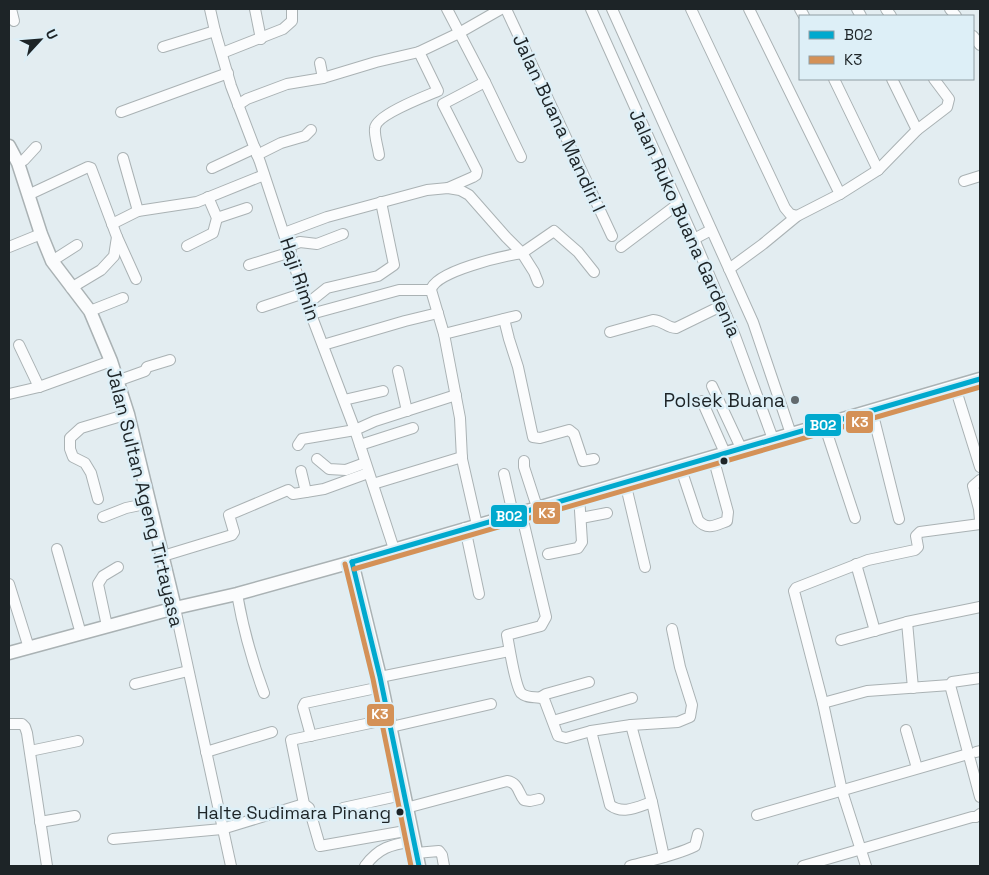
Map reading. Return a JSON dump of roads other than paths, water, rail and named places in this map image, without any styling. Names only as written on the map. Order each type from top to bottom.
[{"type":"main road","name":"Jalan Sultan Ageng Tirtayasa","points":[[9,146],[18,163],[41,234],[52,260],[90,311],[111,361],[128,414],[175,608]]},
{"type":"main road","points":[[9,653],[352,562],[980,379]]},
{"type":"main road","points":[[352,562],[381,682],[419,866]]},
{"type":"street","points":[[11,9],[14,21]]},
{"type":"street","name":"Haji Rimin","points":[[210,9],[214,31],[238,105],[256,151],[309,308],[355,430],[394,549]]},
{"type":"street","points":[[255,9],[261,39]]},
{"type":"street","points":[[222,53],[284,29],[292,21],[292,9]]},
{"type":"street","points":[[447,9],[486,82],[521,157]]},
{"type":"street","points":[[238,105],[247,99],[287,84],[324,78],[376,62],[419,52],[459,33],[501,9]]},
{"type":"street","name":"Jalan Buana Mandiri I","points":[[506,9],[612,236]]},
{"type":"street","name":"Jalan Ruko Buana Gardenia","points":[[591,9],[694,239],[735,336],[773,439]]},
{"type":"street","name":"Jalan Ruko Buana Gardenia","points":[[612,9],[753,322],[792,434]]},
{"type":"street","points":[[691,9],[785,208],[790,214],[797,216]]},
{"type":"street","points":[[749,9],[840,194]]},
{"type":"street","points":[[162,47],[214,31]]},
{"type":"street","points":[[379,155],[375,129],[377,122],[395,110],[438,91],[419,52]]},
{"type":"street","points":[[320,63],[324,78]]},
{"type":"street","points":[[121,112],[228,73]]},
{"type":"street","points":[[624,82],[641,74]]},
{"type":"street","points":[[834,80],[878,170]]},
{"type":"street","points":[[893,80],[918,130]]},
{"type":"street","points":[[729,268],[763,244],[797,216],[840,194],[878,170],[918,130],[947,108],[949,99],[935,80]]},
{"type":"street","points":[[448,188],[473,177],[477,171],[443,104],[486,82]]},
{"type":"street","points":[[212,168],[256,151],[305,136],[311,130]]},
{"type":"street","points":[[18,163],[24,160],[36,147]]},
{"type":"street","points":[[123,158],[138,211]]},
{"type":"street","points":[[28,195],[90,167],[117,237],[136,279]]},
{"type":"street","points":[[112,224],[138,211],[197,202],[264,175]]},
{"type":"street","points":[[964,181],[980,176]]},
{"type":"street","points":[[284,233],[327,217],[427,190],[448,188],[460,190],[469,195],[522,253],[538,282]]},
{"type":"street","points":[[187,246],[214,233],[217,218],[208,197]]},
{"type":"street","points":[[309,308],[327,288],[378,276],[394,265],[381,202]]},
{"type":"street","points":[[621,247],[678,204]]},
{"type":"street","points":[[217,218],[248,208]]},
{"type":"street","points":[[694,239],[712,230]]},
{"type":"street","points":[[479,594],[462,457],[460,418],[444,334],[431,290],[435,282],[460,269],[522,253],[554,231],[578,252],[594,272]]},
{"type":"street","points":[[9,247],[41,234]]},
{"type":"street","points":[[249,265],[290,249],[300,242],[317,244],[343,234]]},
{"type":"street","points":[[71,288],[101,270],[114,256],[117,237]]},
{"type":"street","points":[[52,260],[78,245]]},
{"type":"street","points":[[309,308],[399,290],[431,290]]},
{"type":"street","points":[[262,307],[304,293]]},
{"type":"street","points":[[90,311],[123,298]]},
{"type":"street","points":[[610,332],[653,320],[660,320],[671,328],[676,328],[722,306]]},
{"type":"street","points":[[323,345],[438,313]]},
{"type":"street","points":[[444,334],[516,316]]},
{"type":"street","points":[[504,319],[518,367],[533,437],[540,438],[569,430],[574,434],[583,461],[594,459]]},
{"type":"street","points":[[19,345],[39,387]]},
{"type":"street","points":[[117,381],[145,371],[147,367],[170,360]]},
{"type":"street","points":[[9,394],[39,387],[111,361]]},
{"type":"street","points":[[398,371],[407,411]]},
{"type":"street","points":[[712,386],[741,448]]},
{"type":"street","points":[[955,387],[980,467]]},
{"type":"street","points":[[344,400],[383,391]]},
{"type":"street","points":[[298,445],[302,439],[355,430],[375,421],[456,396]]},
{"type":"street","points":[[680,466],[698,520],[702,526],[710,527],[727,521],[728,512],[719,455],[702,400]]},
{"type":"street","points":[[764,414],[775,414],[782,406]]},
{"type":"street","points":[[872,411],[899,519]]},
{"type":"street","points":[[98,498],[91,473],[85,463],[73,457],[70,449],[70,438],[81,428],[128,414]]},
{"type":"street","points":[[824,424],[855,518]]},
{"type":"street","points":[[360,445],[413,428]]},
{"type":"street","points":[[373,484],[462,457]]},
{"type":"street","points":[[318,459],[328,469],[366,468]]},
{"type":"street","points":[[524,461],[537,507]]},
{"type":"street","points":[[163,556],[232,535],[234,532],[229,515],[288,490],[293,494],[324,489],[366,468]]},
{"type":"street","points":[[301,471],[306,492]]},
{"type":"street","points":[[504,474],[546,617],[541,626],[507,635],[509,651],[519,689],[525,696],[540,697],[546,701],[558,736],[566,738],[591,731],[632,725],[678,722],[690,717],[692,705],[680,667],[672,629]]},
{"type":"street","points":[[980,480],[973,486],[980,513]]},
{"type":"street","points":[[625,482],[645,567]]},
{"type":"street","points":[[548,554],[578,548],[582,542],[579,495]]},
{"type":"street","points":[[103,517],[126,508],[150,502]]},
{"type":"street","points":[[581,518],[607,512]]},
{"type":"street","points":[[866,866],[842,791],[823,703],[794,591],[796,588],[856,564],[915,550],[918,547],[916,536],[920,532],[980,524]]},
{"type":"street","points":[[57,550],[81,634]]},
{"type":"street","points":[[856,564],[875,631]]},
{"type":"street","points":[[107,626],[98,584],[103,576],[118,567]]},
{"type":"street","points":[[9,584],[29,648]]},
{"type":"street","points":[[237,594],[241,619],[255,670],[264,693]]},
{"type":"street","points":[[841,640],[907,622],[980,607]]},
{"type":"street","name":"Jalan Sultan Ageng Tirtayasa","points":[[175,608],[231,866]]},
{"type":"street","points":[[907,622],[913,688]]},
{"type":"street","points":[[311,736],[303,707],[304,703],[509,651]]},
{"type":"street","points":[[135,684],[188,671]]},
{"type":"street","points":[[823,703],[867,691],[950,685],[952,682],[980,678]]},
{"type":"street","points":[[540,697],[589,682]]},
{"type":"street","points":[[950,685],[975,752],[980,796]]},
{"type":"street","points":[[553,721],[632,698]]},
{"type":"street","points":[[412,835],[322,847],[318,845],[309,808],[304,804],[291,740],[491,704]]},
{"type":"street","points":[[9,724],[22,724],[25,726],[47,866]]},
{"type":"street","points":[[632,725],[664,856]]},
{"type":"street","points":[[906,730],[917,768]]},
{"type":"street","points":[[591,731],[610,805],[616,810],[623,811],[652,802]]},
{"type":"street","points":[[206,752],[272,732]]},
{"type":"street","points":[[30,751],[78,741]]},
{"type":"street","points":[[757,815],[975,752]]},
{"type":"street","points":[[406,808],[508,781],[516,785],[524,800],[539,799]]},
{"type":"street","points":[[343,808],[393,797],[403,792]]},
{"type":"street","points":[[113,839],[222,828],[304,804]]},
{"type":"street","points":[[40,822],[75,816]]},
{"type":"street","points":[[803,866],[972,817],[979,818]]},
{"type":"street","points":[[630,866],[664,856],[671,856],[695,846],[698,834]]},
{"type":"street","points":[[365,866],[374,856],[389,845],[412,835]]},
{"type":"street","points":[[416,853],[439,851],[442,855],[444,866]]},
{"type":"place","name":"Polsek Buana","points":[[795,400]]},
{"type":"place","name":"Halte Sudimara Pinang","points":[[400,812]]}]
